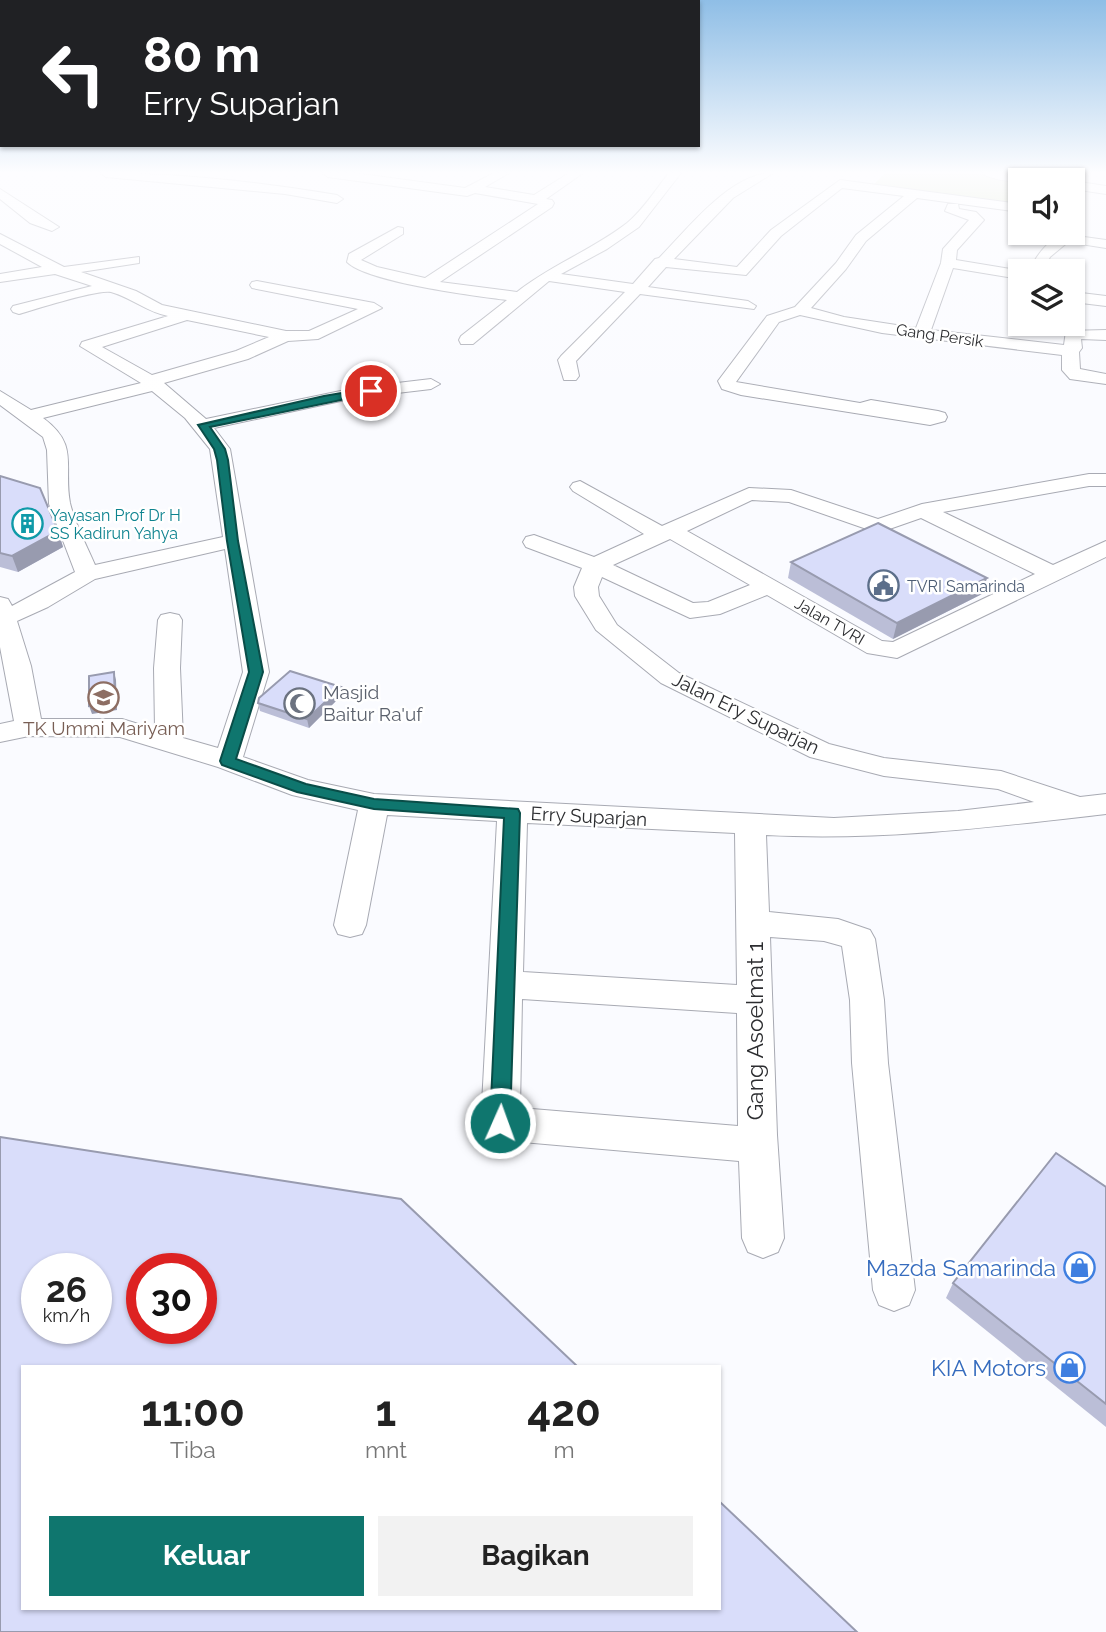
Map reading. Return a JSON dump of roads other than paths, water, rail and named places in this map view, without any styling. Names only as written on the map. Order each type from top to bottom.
[{"type":"street","points":[[21,249],[59,270],[131,294],[157,309],[286,336],[317,335],[374,308],[257,285]]},
{"type":"street","points":[[0,278],[130,260],[134,249]]},
{"type":"street","points":[[366,249],[353,259],[359,265],[463,291],[519,297]]},
{"type":"street","points":[[428,283],[478,249]]},
{"type":"street","points":[[467,340],[546,276],[596,249]]},
{"type":"street","points":[[570,376],[567,360],[660,262],[677,249]]},
{"type":"street","points":[[660,262],[741,272],[761,249]]},
{"type":"street","points":[[852,249],[802,310],[773,319],[727,381],[728,385],[741,390],[865,407]]},
{"type":"street","points":[[922,333],[948,263],[950,249]]},
{"type":"street","points":[[948,263],[1008,273]]},
{"type":"street","points":[[546,276],[748,306]]},
{"type":"street","points":[[3,300],[19,309],[109,286]]},
{"type":"street","points":[[1085,299],[1106,301]]},
{"type":"street","points":[[19,309],[34,321]]},
{"type":"street","name":"Gang Persik","points":[[802,310],[816,317],[922,333],[1070,350]]},
{"type":"street","points":[[184,316],[88,346],[176,398],[203,425],[223,460],[233,541],[256,672],[228,761]]},
{"type":"street","points":[[1085,331],[1106,335]]},
{"type":"street","points":[[29,416],[153,383],[242,355],[286,336]]},
{"type":"street","points":[[1072,336],[1074,348],[1070,350],[1071,369],[1080,376],[1106,379]]},
{"type":"street","points":[[1071,369],[1106,373]]},
{"type":"street","points":[[203,425],[355,393],[430,384]]},
{"type":"street","points":[[0,396],[52,434],[57,450],[60,504],[85,577]]},
{"type":"street","points":[[878,526],[922,510],[1089,480],[1106,480]]},
{"type":"street","name":"Jalan TVRI","points":[[580,486],[769,586],[876,648],[888,650],[897,650],[1106,548]]},
{"type":"street","points":[[595,565],[749,494],[791,496],[878,526],[901,538]]},
{"type":"street","points":[[922,510],[1053,574]]},
{"type":"street","points":[[29,727],[18,666],[2,614],[85,577],[233,541]]},
{"type":"street","points":[[534,542],[595,565],[690,611],[712,609],[769,586]]},
{"type":"street","name":"Jalan Ery Suparjan","points":[[595,565],[586,587],[587,596],[608,630],[670,678],[820,751],[884,767],[1001,780],[1094,806]]},
{"type":"street","points":[[984,582],[1008,594]]},
{"type":"street","points":[[169,742],[167,668],[170,620]]},
{"type":"street","name":"Erry Suparjan","points":[[0,733],[29,727],[110,726],[228,761],[302,789],[374,804],[834,828],[958,821],[1094,806]]},
{"type":"street","points":[[350,925],[374,804]]},
{"type":"street","points":[[512,813],[500,1123],[756,1145]]},
{"type":"street","name":"Gang Asoelmat 1","points":[[750,825],[755,924],[756,1145],[763,1238]]},
{"type":"street","points":[[755,924],[833,931],[858,939],[867,1000],[870,1063],[894,1290]]},
{"type":"street","points":[[505,984],[756,1000]]},
{"type":"place","name":"Yayasan Prof Dr H SS Kadirun Yahya","points":[[27,524]]},
{"type":"place","name":"TVRI Samarinda","points":[[884,586]]},
{"type":"place","name":"TK Ummi Mariyam","points":[[104,697]]},
{"type":"place","name":"Masjid Baitur Ra'uf","points":[[300,703]]},
{"type":"place","name":"Mazda Samarinda","points":[[1079,1268]]},
{"type":"place","name":"KIA Motors","points":[[1069,1368]]}]
